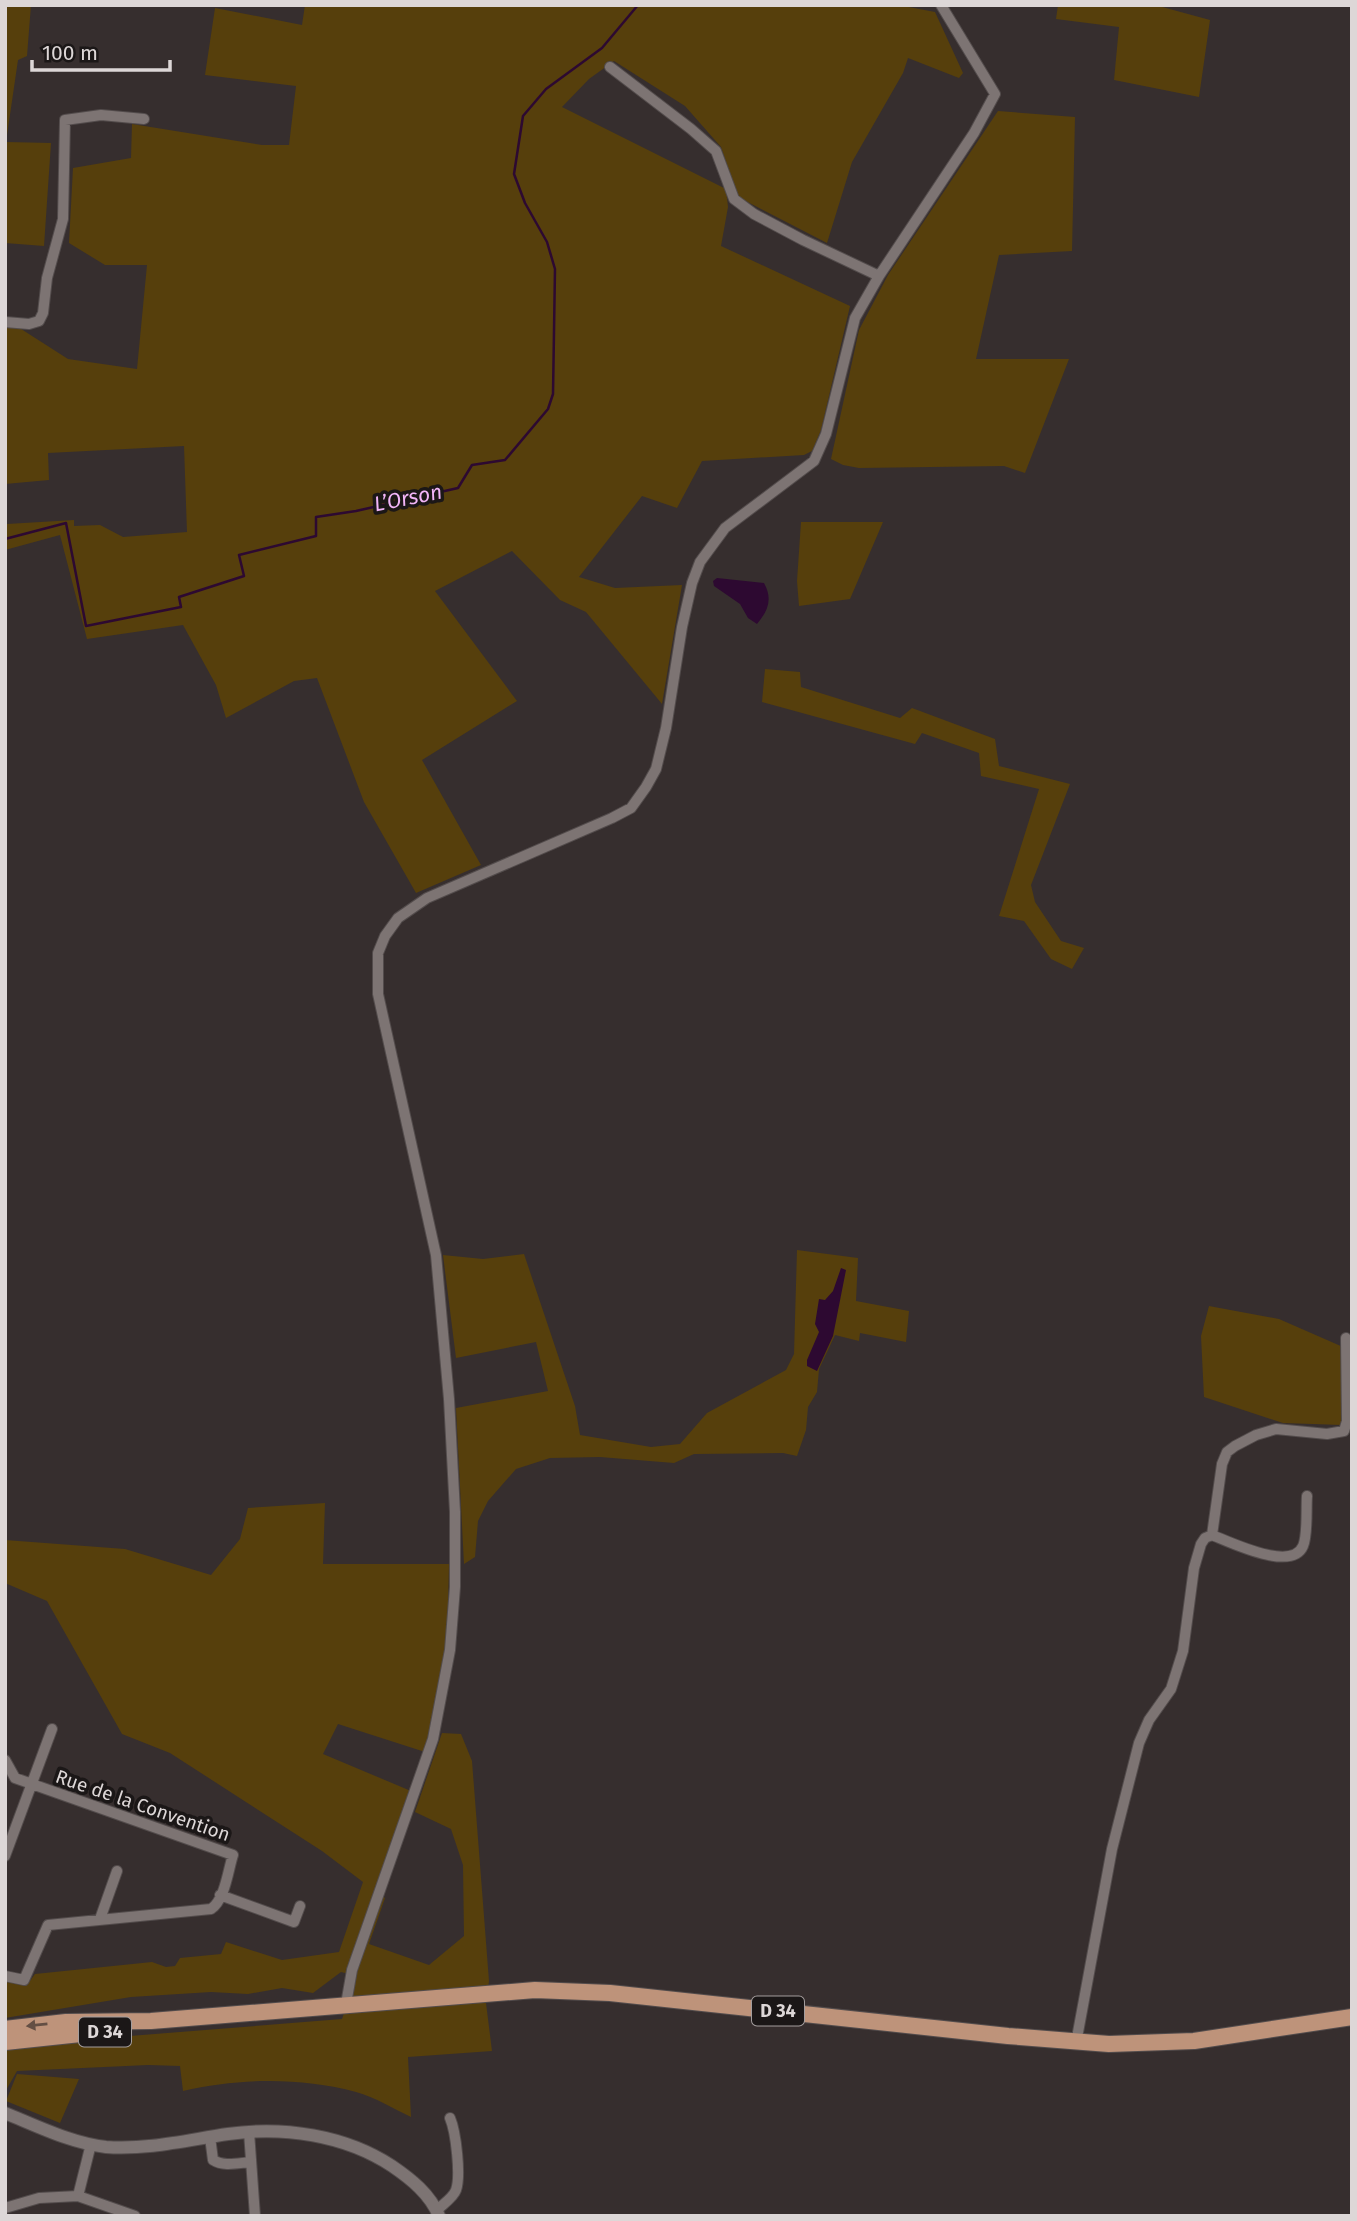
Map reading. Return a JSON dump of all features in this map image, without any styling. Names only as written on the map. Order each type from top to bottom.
[{"type":"main road","name":"D 34","points":[[5,2029],[66,2022],[151,2021],[516,1991],[589,1992],[1076,2043],[1174,2043],[1352,2017]]},
{"type":"main road","name":"D 34","points":[[5,2042],[192,2022],[202,2016]]},
{"type":"street","points":[[346,2004],[352,1970],[433,1739],[450,1650],[455,1587],[455,1513],[450,1416],[436,1255],[378,994],[378,953],[385,936],[398,918],[427,898],[612,818],[631,808],[646,787],[658,759],[684,616],[700,562],[725,528],[814,461],[826,434],[855,318],[879,276],[974,133],[995,94],[941,5]]},
{"type":"street","points":[[610,67],[716,151],[734,199],[754,214],[879,276]]},
{"type":"street","points":[[5,322],[29,324],[38,321],[43,313],[47,278],[63,219],[65,120],[101,115],[144,119]]},
{"type":"street","points":[[1212,1535],[1222,1464],[1227,1452],[1256,1435],[1276,1429],[1327,1434],[1344,1431],[1347,1421],[1346,1338]]},
{"type":"street","points":[[1076,2043],[1112,1849],[1139,1743],[1149,1720],[1171,1689],[1183,1651],[1194,1568],[1201,1544],[1205,1538],[1212,1535],[1249,1550],[1288,1558],[1296,1555],[1304,1545],[1307,1496]]},
{"type":"street","points":[[5,1856],[52,1729]]},
{"type":"street","points":[[5,1760],[15,1779],[33,1785]]},
{"type":"street","name":"Rue de la Convention","points":[[33,1785],[233,1856],[220,1895]]},
{"type":"street","points":[[100,1919],[117,1871]]},
{"type":"street","points":[[5,1976],[24,1980],[47,1925],[211,1909],[216,1906],[220,1895],[294,1922],[300,1906]]},
{"type":"street","points":[[5,2113],[61,2136],[91,2144],[140,2148],[249,2132],[296,2132],[360,2150],[383,2160],[420,2187],[438,2213],[454,2194],[457,2183],[455,2133],[450,2118]]},
{"type":"street","points":[[249,2132],[255,2216]]},
{"type":"street","points":[[210,2137],[213,2160],[217,2163],[225,2165],[251,2162]]},
{"type":"street","points":[[78,2196],[91,2144]]},
{"type":"street","points":[[5,2208],[39,2199],[78,2196],[135,2216]]},
{"type":"shaded area","points":[[5,5],[31,5],[27,56],[18,60],[6,142],[51,143],[44,246],[5,243]]},
{"type":"shaded area","points":[[305,5],[898,5],[935,12],[963,73],[959,78],[908,58],[903,73],[852,162],[827,243],[738,197],[721,147],[685,106],[614,61],[589,79],[562,107],[726,189],[728,207],[721,246],[850,306],[821,430],[812,451],[804,455],[702,461],[677,508],[642,496],[579,577],[615,588],[682,585],[662,704],[586,612],[560,600],[512,551],[435,591],[517,701],[422,760],[481,865],[416,893],[364,802],[317,678],[294,681],[226,718],[216,685],[183,625],[87,639],[60,535],[5,550],[7,524],[74,520],[74,526],[100,525],[123,537],[187,532],[184,446],[48,453],[49,480],[5,484],[5,328],[18,327],[68,359],[137,369],[147,265],[105,265],[69,243],[73,168],[131,158],[132,124],[262,145],[289,145],[296,86],[205,75],[215,8],[302,25]]},
{"type":"shaded area","points":[[1058,5],[1155,5],[1210,20],[1199,97],[1114,80],[1119,27],[1056,19]]},
{"type":"shaded area","points":[[998,111],[1075,117],[1072,251],[999,255],[976,359],[1069,359],[1025,473],[1004,466],[859,468],[843,465],[831,459],[859,330],[888,275]]},
{"type":"shaded area","points":[[801,522],[883,522],[850,599],[799,606],[797,581]]},
{"type":"shaded area","points":[[717,578],[764,583],[768,605],[757,624],[748,618],[740,604],[714,586],[713,581]]},
{"type":"shaded area","points":[[765,669],[800,672],[801,687],[900,718],[912,708],[995,739],[999,766],[1070,784],[1031,885],[1035,902],[1061,941],[1084,948],[1072,969],[1051,959],[1024,921],[999,916],[1039,789],[981,776],[979,753],[922,733],[915,744],[762,702]]},
{"type":"shaded area","points":[[797,1250],[858,1258],[856,1301],[909,1311],[906,1342],[860,1333],[859,1341],[835,1335],[819,1369],[817,1392],[808,1407],[806,1430],[797,1456],[783,1453],[694,1454],[674,1463],[600,1457],[550,1458],[516,1469],[488,1501],[478,1521],[475,1557],[464,1564],[456,1408],[548,1391],[536,1342],[456,1358],[443,1255],[483,1259],[524,1254],[575,1406],[580,1435],[651,1447],[680,1444],[707,1413],[786,1370],[794,1354]]},
{"type":"shaded area","points":[[841,1268],[846,1270],[833,1336],[817,1371],[807,1366],[807,1360],[819,1332],[815,1324],[819,1299],[825,1300],[833,1291]]},
{"type":"shaded area","points":[[1209,1306],[1279,1319],[1343,1347],[1342,1425],[1283,1423],[1204,1397],[1201,1336]]},
{"type":"shaded area","points":[[325,1503],[323,1564],[449,1564],[447,1645],[425,1752],[338,1724],[323,1754],[411,1791],[375,1890],[385,1898],[369,1944],[429,1965],[464,1936],[463,1865],[451,1829],[415,1812],[442,1733],[461,1734],[472,1761],[489,1981],[486,2003],[492,2051],[408,2057],[411,2117],[363,2094],[313,2084],[248,2082],[183,2091],[180,2066],[17,2071],[5,2092],[5,2046],[342,2019],[357,1976],[341,1972],[313,1993],[282,1988],[248,1994],[211,1992],[131,1997],[5,2018],[5,1979],[27,1985],[35,1974],[152,1962],[166,1967],[175,1966],[180,1958],[221,1954],[226,1942],[282,1960],[339,1952],[363,1882],[322,1851],[170,1753],[122,1734],[47,1601],[5,1583],[5,1540],[125,1549],[211,1575],[240,1539],[248,1508]]},
{"type":"shaded area","points":[[17,2074],[79,2079],[60,2123],[6,2101]]},
{"type":"waterway","name":"L’Orson","points":[[5,539],[66,523],[86,626],[181,607],[179,597],[244,576],[239,555],[316,536],[316,517],[356,511],[458,488],[472,465],[505,460],[548,409],[553,394],[555,269],[547,242],[525,203],[514,174],[523,116],[546,89],[602,48],[638,5]]}]
